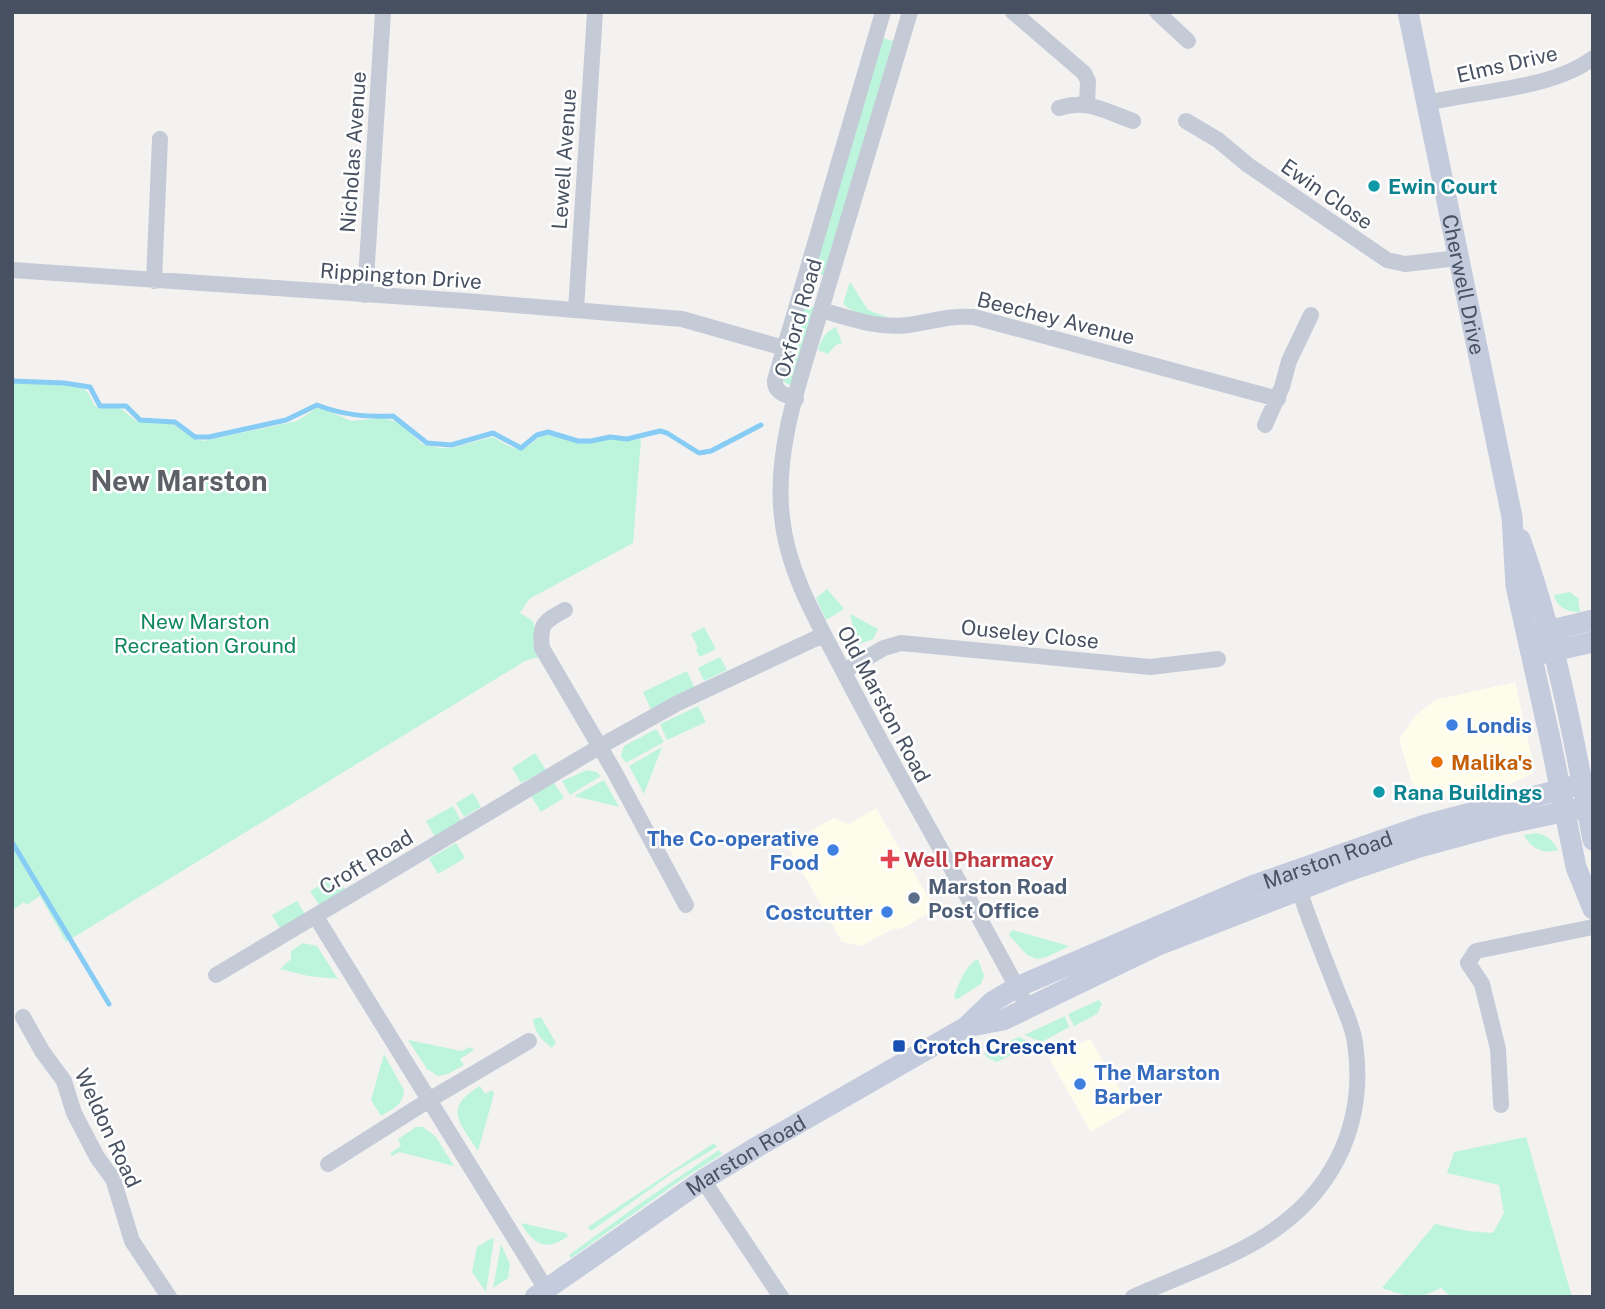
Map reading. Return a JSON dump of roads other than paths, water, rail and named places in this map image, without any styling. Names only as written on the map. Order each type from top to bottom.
[{"type":"main road","name":"Cherwell Drive","points":[[1408,12],[1512,517],[1551,641],[1593,840]]},
{"type":"main road","name":"Cherwell Drive","points":[[1512,517],[1516,586],[1576,867],[1593,909]]},
{"type":"main road","points":[[1529,646],[1551,641],[1593,620]]},
{"type":"main road","points":[[1551,641],[1593,642]]},
{"type":"main road","name":"Marston Road","points":[[540,1293],[703,1180],[966,1027],[992,1002],[1017,988],[1255,895],[1405,841],[1508,823],[1563,800],[1581,778]]},
{"type":"main road","name":"Marston Road","points":[[1563,800],[1586,807]]},
{"type":"main road","name":"Marston Road","points":[[966,1027],[1003,1020],[1255,895],[1298,889],[1405,841]]},
{"type":"street","name":"Nicholas Avenue","points":[[365,295],[383,12]]},
{"type":"street","name":"Lewell Avenue","points":[[576,309],[595,12]]},
{"type":"street","name":"Oxford Road","points":[[883,12],[784,348],[775,387],[796,398],[910,12]]},
{"type":"street","points":[[1013,12],[1084,73],[1088,81],[1087,104]]},
{"type":"street","points":[[1157,12],[1188,41]]},
{"type":"street","name":"Elms Drive","points":[[1427,103],[1555,77],[1593,58]]},
{"type":"street","points":[[1059,108],[1087,104],[1133,121]]},
{"type":"street","name":"Ewin Close","points":[[1186,121],[1218,140],[1248,165],[1387,260],[1405,264],[1458,258]]},
{"type":"street","points":[[153,281],[160,139]]},
{"type":"street","name":"Rippington Drive","points":[[12,270],[576,309],[682,319],[784,348]]},
{"type":"street","name":"Beechey Avenue","points":[[821,310],[886,325],[911,325],[951,316],[974,317],[1278,399]]},
{"type":"street","points":[[1265,425],[1278,399],[1289,361],[1311,315]]},
{"type":"street","name":"Old Marston Road","points":[[796,398],[782,464],[782,517],[789,552],[823,635],[1027,1007]]},
{"type":"street","points":[[565,610],[543,625],[542,648],[686,905]]},
{"type":"street","name":"Croft Road","points":[[540,1293],[429,1100],[316,917],[599,747],[678,703],[823,635]]},
{"type":"street","name":"Ouseley Close","points":[[844,671],[884,648],[901,643],[1150,667],[1218,659]]},
{"type":"street","points":[[1133,1297],[1248,1245],[1277,1228],[1324,1182],[1342,1153],[1352,1129],[1357,1080],[1355,1043],[1298,889]]},
{"type":"street","points":[[216,975],[316,917]]},
{"type":"street","points":[[1501,1105],[1498,1049],[1482,985],[1468,963],[1470,957],[1476,951],[1593,928]]},
{"type":"street","name":"Weldon Road","points":[[23,1017],[42,1051],[64,1081],[74,1113],[97,1157],[113,1179],[132,1241],[169,1297]]},
{"type":"street","points":[[328,1164],[529,1041]]},
{"type":"street","points":[[703,1180],[780,1297]]},
{"type":"waterway","points":[[12,381],[90,387],[100,406],[126,406],[140,420],[175,422],[195,437],[209,437],[286,420],[317,405],[354,415],[393,416],[427,443],[451,445],[493,433],[521,448],[537,435],[548,432],[578,441],[591,441],[610,437],[627,439],[660,431],[699,453],[711,451],[761,425]]},
{"type":"waterway","points":[[12,842],[109,1004]]},
{"type":"place","name":"Ewin Court","points":[[1374,186]]},
{"type":"place","name":"Londis","points":[[1452,725]]},
{"type":"place","name":"Malika's","points":[[1437,762]]},
{"type":"place","name":"Rana Buildings","points":[[1379,792]]},
{"type":"place","name":"The Co-operative Food","points":[[833,850]]},
{"type":"place","name":"Well Pharmacy","points":[[890,859]]},
{"type":"place","name":"Marston Road Post Office","points":[[914,898]]},
{"type":"place","name":"Costcutter","points":[[887,912]]},
{"type":"place","name":"Crotch Crescent","points":[[899,1046]]},
{"type":"place","name":"The Marston Barber","points":[[1080,1084]]},
{"type":"district","name":"New Marston","points":[[179,480]]},
{"type":"park label","name":"New Marston Recreation Ground","points":[[205,633]]}]
